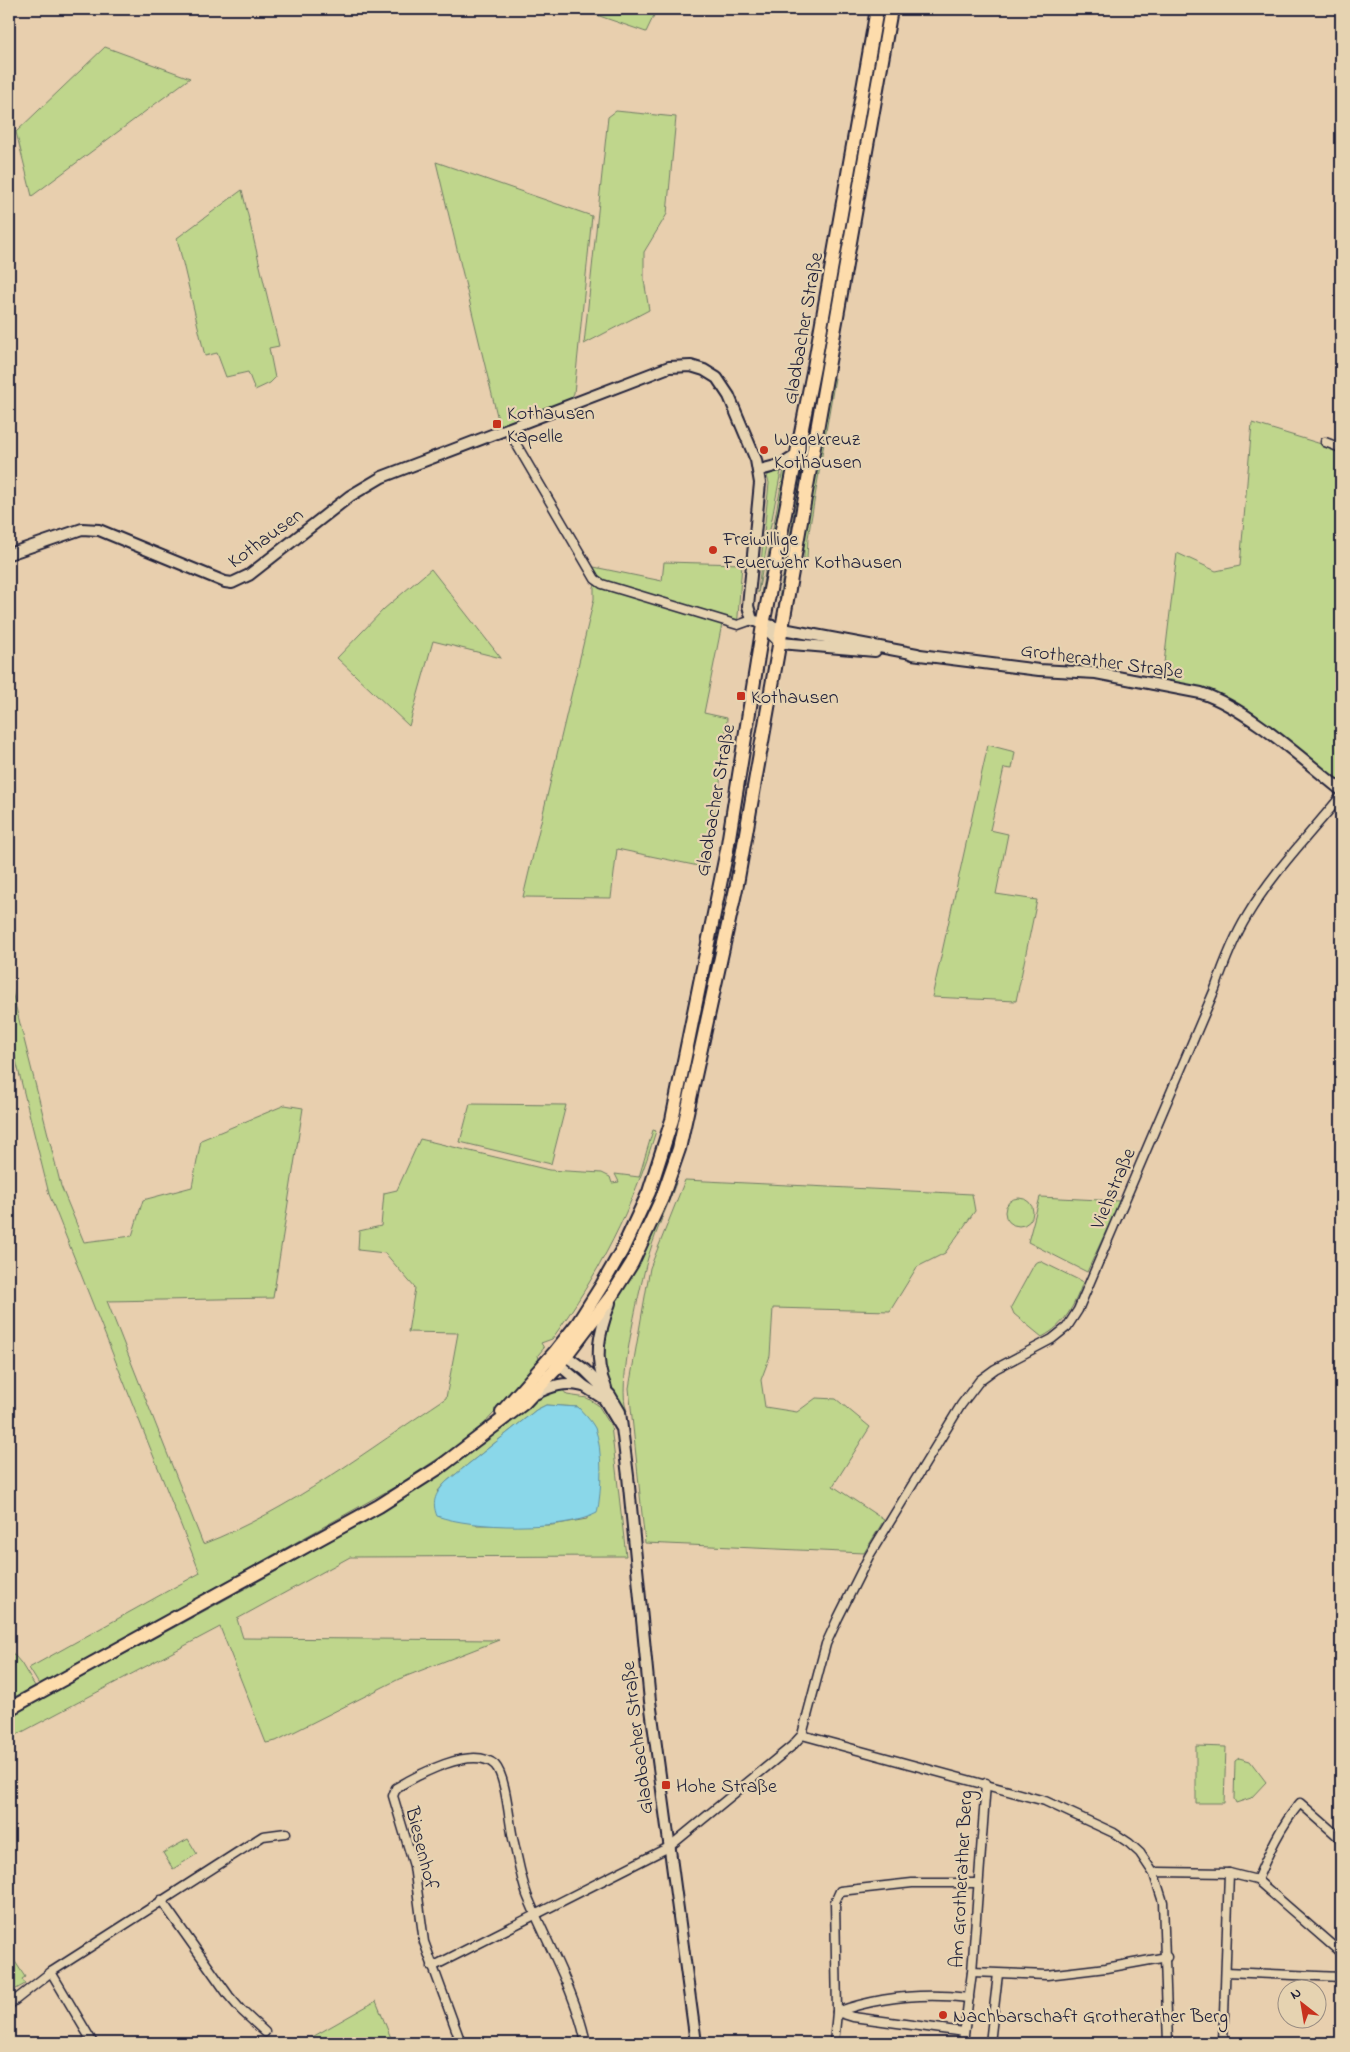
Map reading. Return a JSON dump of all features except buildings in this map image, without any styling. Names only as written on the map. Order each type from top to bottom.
[{"type":"main road","name":"Gladbacher Straße","points":[[560,1358],[578,1323],[622,1250],[649,1192],[672,1120],[727,850],[758,622],[797,455],[877,9]]},
{"type":"main road","name":"Gladbacher Straße","points":[[560,1358],[612,1295],[632,1263],[662,1198],[679,1149],[736,884],[783,629],[891,9]]},
{"type":"main road","points":[[9,1709],[379,1506],[468,1446],[532,1395],[560,1358]]},
{"type":"main road","points":[[468,1446],[522,1391],[560,1358]]},
{"type":"street","name":"Kothausen","points":[[9,554],[82,530],[99,530],[225,582],[232,583],[249,575],[350,496],[382,477],[446,451],[508,430],[669,368],[690,366],[704,370],[717,378],[729,396],[760,470],[748,606],[758,622]]},
{"type":"street","points":[[508,430],[595,579],[602,584],[738,625],[758,622],[780,643]]},
{"type":"street","points":[[1325,442],[1341,448]]},
{"type":"street","points":[[760,470],[783,464],[797,455]]},
{"type":"street","name":"Grotherather Straße","points":[[758,622],[783,629],[916,654]]},
{"type":"street","name":"Grotherather Straße","points":[[780,643],[916,654],[1039,670],[1102,674],[1201,693],[1216,698],[1246,716],[1341,790]]},
{"type":"street","name":"Viehstraße","points":[[802,1735],[826,1644],[869,1556],[960,1405],[980,1380],[995,1369],[1052,1339],[1067,1326],[1078,1310],[1211,997],[1231,945],[1248,914],[1270,884],[1341,796]]},
{"type":"street","name":"Gladbacher Straße","points":[[612,1295],[599,1335],[598,1355],[601,1376],[620,1412],[650,1701],[696,2043]]},
{"type":"street","points":[[560,1358],[585,1370],[610,1395]]},
{"type":"street","name":"Gladbacher Straße","points":[[560,1358],[584,1386],[604,1399],[621,1427]]},
{"type":"street","points":[[532,1395],[553,1385],[574,1384],[584,1386]]},
{"type":"street","points":[[460,2043],[432,1967],[669,1847],[792,1746],[802,1735]]},
{"type":"street","name":"Am Grotherather Berg","points":[[802,1735],[986,1783],[972,1972],[963,2043]]},
{"type":"street","name":"Biesenhof","points":[[432,1967],[424,1942],[414,1866],[393,1796],[396,1788],[415,1776],[467,1758],[480,1759],[495,1766],[507,1799],[512,1836],[527,1894],[536,1914]]},
{"type":"street","points":[[986,1783],[1045,1801],[1114,1833],[1140,1853],[1154,1874],[1163,1902],[1167,1957],[1168,2043]]},
{"type":"street","points":[[1258,1880],[1275,1839],[1300,1803],[1341,1838]]},
{"type":"street","points":[[9,2006],[51,1972],[263,1836],[286,1833]]},
{"type":"street","points":[[1154,1874],[1158,1872],[1229,1873],[1258,1880],[1341,1953]]},
{"type":"street","points":[[1223,2043],[1229,1873]]},
{"type":"street","points":[[834,2043],[837,2012],[835,1902],[840,1891],[912,1883],[978,1883]]},
{"type":"street","points":[[161,1900],[196,1954],[229,1996],[265,2032]]},
{"type":"street","points":[[536,1914],[563,1971],[586,2043]]},
{"type":"street","points":[[972,1972],[1048,1975],[1106,1968],[1167,1957]]},
{"type":"street","points":[[51,1972],[93,2043]]},
{"type":"street","points":[[1226,1972],[1341,1977]]},
{"type":"street","points":[[990,2043],[998,1974]]},
{"type":"street","points":[[837,2012],[855,2005],[903,1997],[934,1995],[969,1998]]},
{"type":"street","points":[[837,2012],[853,2017],[964,2032]]},
{"type":"green space","points":[[579,9],[657,9],[646,32]]},
{"type":"green space","points":[[105,47],[190,78],[32,196],[16,132]]},
{"type":"green space","points":[[616,111],[676,117],[667,214],[644,252],[644,280],[649,310],[584,344],[608,117]]},
{"type":"green space","points":[[436,162],[592,216],[574,393],[569,403],[500,428]]},
{"type":"green space","points":[[242,190],[279,346],[269,348],[275,378],[270,383],[255,390],[248,372],[226,377],[217,353],[205,356],[177,238]]},
{"type":"green space","points":[[832,378],[835,378],[808,538],[807,559],[804,559],[804,538]]},
{"type":"green space","points":[[814,407],[816,409],[783,598],[779,598],[812,409]]},
{"type":"green space","points":[[1252,423],[1341,450],[1341,783],[1239,704],[1205,689],[1162,680],[1177,553],[1216,571],[1240,566]]},
{"type":"green space","points":[[780,468],[781,471],[758,593],[769,483],[767,476]]},
{"type":"green space","points":[[784,469],[787,472],[763,595],[761,594]]},
{"type":"green space","points":[[664,562],[742,564],[737,629],[722,624],[704,713],[727,718],[725,747],[708,868],[617,849],[611,898],[523,897],[594,599],[594,587],[598,578],[589,566],[662,581]]},
{"type":"green space","points":[[431,569],[501,658],[433,641],[409,726],[337,658],[384,609]]},
{"type":"green space","points":[[988,745],[1015,752],[1012,769],[1004,768],[990,830],[1008,834],[996,894],[1037,900],[1016,1001],[932,997]]},
{"type":"green space","points":[[9,980],[61,1186],[84,1242],[132,1236],[143,1200],[192,1187],[201,1140],[285,1105],[303,1108],[273,1298],[107,1301],[203,1544],[235,1530],[297,1497],[446,1398],[458,1333],[408,1332],[415,1288],[385,1253],[358,1250],[359,1231],[381,1226],[384,1193],[397,1190],[420,1139],[549,1170],[602,1173],[610,1177],[612,1183],[619,1182],[615,1174],[639,1177],[653,1130],[656,1131],[647,1160],[625,1214],[600,1265],[552,1339],[541,1343],[544,1348],[538,1355],[540,1363],[482,1426],[460,1444],[398,1485],[40,1686],[29,1668],[200,1573],[49,1194],[9,1032]]},
{"type":"green space","points":[[470,1104],[566,1105],[551,1164],[460,1142]]},
{"type":"green space","points":[[685,1180],[972,1194],[975,1211],[945,1253],[917,1267],[890,1311],[773,1308],[770,1356],[761,1380],[765,1407],[797,1412],[816,1398],[836,1399],[870,1427],[833,1486],[884,1520],[864,1553],[645,1543],[629,1388],[650,1268]]},
{"type":"green space","points":[[673,1183],[676,1183],[649,1255],[634,1317],[624,1382],[624,1399],[627,1411],[625,1411],[615,1394],[604,1366],[602,1336],[611,1309],[646,1247]]},
{"type":"green space","points":[[1040,1197],[1120,1201],[1087,1272],[1028,1242]]},
{"type":"green space","points":[[1019,1198],[1029,1202],[1033,1212],[1029,1222],[1019,1226],[1009,1222],[1005,1212],[1009,1202]]},
{"type":"green space","points":[[1040,1261],[1083,1282],[1076,1299],[1063,1321],[1042,1337],[1014,1314],[1011,1307],[1035,1263]]},
{"type":"green space","points":[[562,1389],[567,1395],[587,1398],[598,1405],[611,1426],[626,1556],[350,1557],[237,1619],[243,1638],[499,1640],[399,1679],[276,1741],[266,1743],[220,1627],[9,1739],[9,1716],[224,1600],[383,1510],[450,1468],[529,1405]],"holes":[[[546,1405],[578,1407],[594,1428],[587,1519],[552,1525],[477,1525],[437,1492],[446,1482],[536,1410]]]},
{"type":"green space","points":[[9,1649],[21,1663],[35,1686],[9,1700]]},
{"type":"green space","points":[[1196,1746],[1226,1747],[1224,1803],[1196,1803]]},
{"type":"green space","points":[[1239,1758],[1250,1761],[1266,1782],[1251,1798],[1236,1803],[1234,1799],[1235,1761]]},
{"type":"green space","points":[[188,1839],[197,1854],[173,1869],[163,1853]]},
{"type":"green space","points":[[14,1960],[25,1977],[22,1979],[25,1984],[9,1993],[9,1963]]},
{"type":"green space","points":[[376,2001],[393,2043],[311,2043],[307,2040]]},
{"type":"water","points":[[546,1405],[578,1407],[595,1428],[598,1437],[601,1470],[597,1513],[582,1519],[563,1523],[518,1526],[472,1524],[437,1516],[434,1506],[436,1498],[446,1482],[536,1410]]},
{"type":"place","name":"Kothausen Kapelle","points":[[497,424]]},
{"type":"place","name":"Wegekreuz Kothausen","points":[[764,450]]},
{"type":"place","name":"Freiwillige Feuerwehr Kothausen","points":[[713,550]]},
{"type":"place","name":"Kothausen","points":[[741,696]]},
{"type":"place","name":"Hohe Straße","points":[[666,1785]]},
{"type":"place","name":"Nachbarschaft Grotherather Berg","points":[[943,2015]]}]
